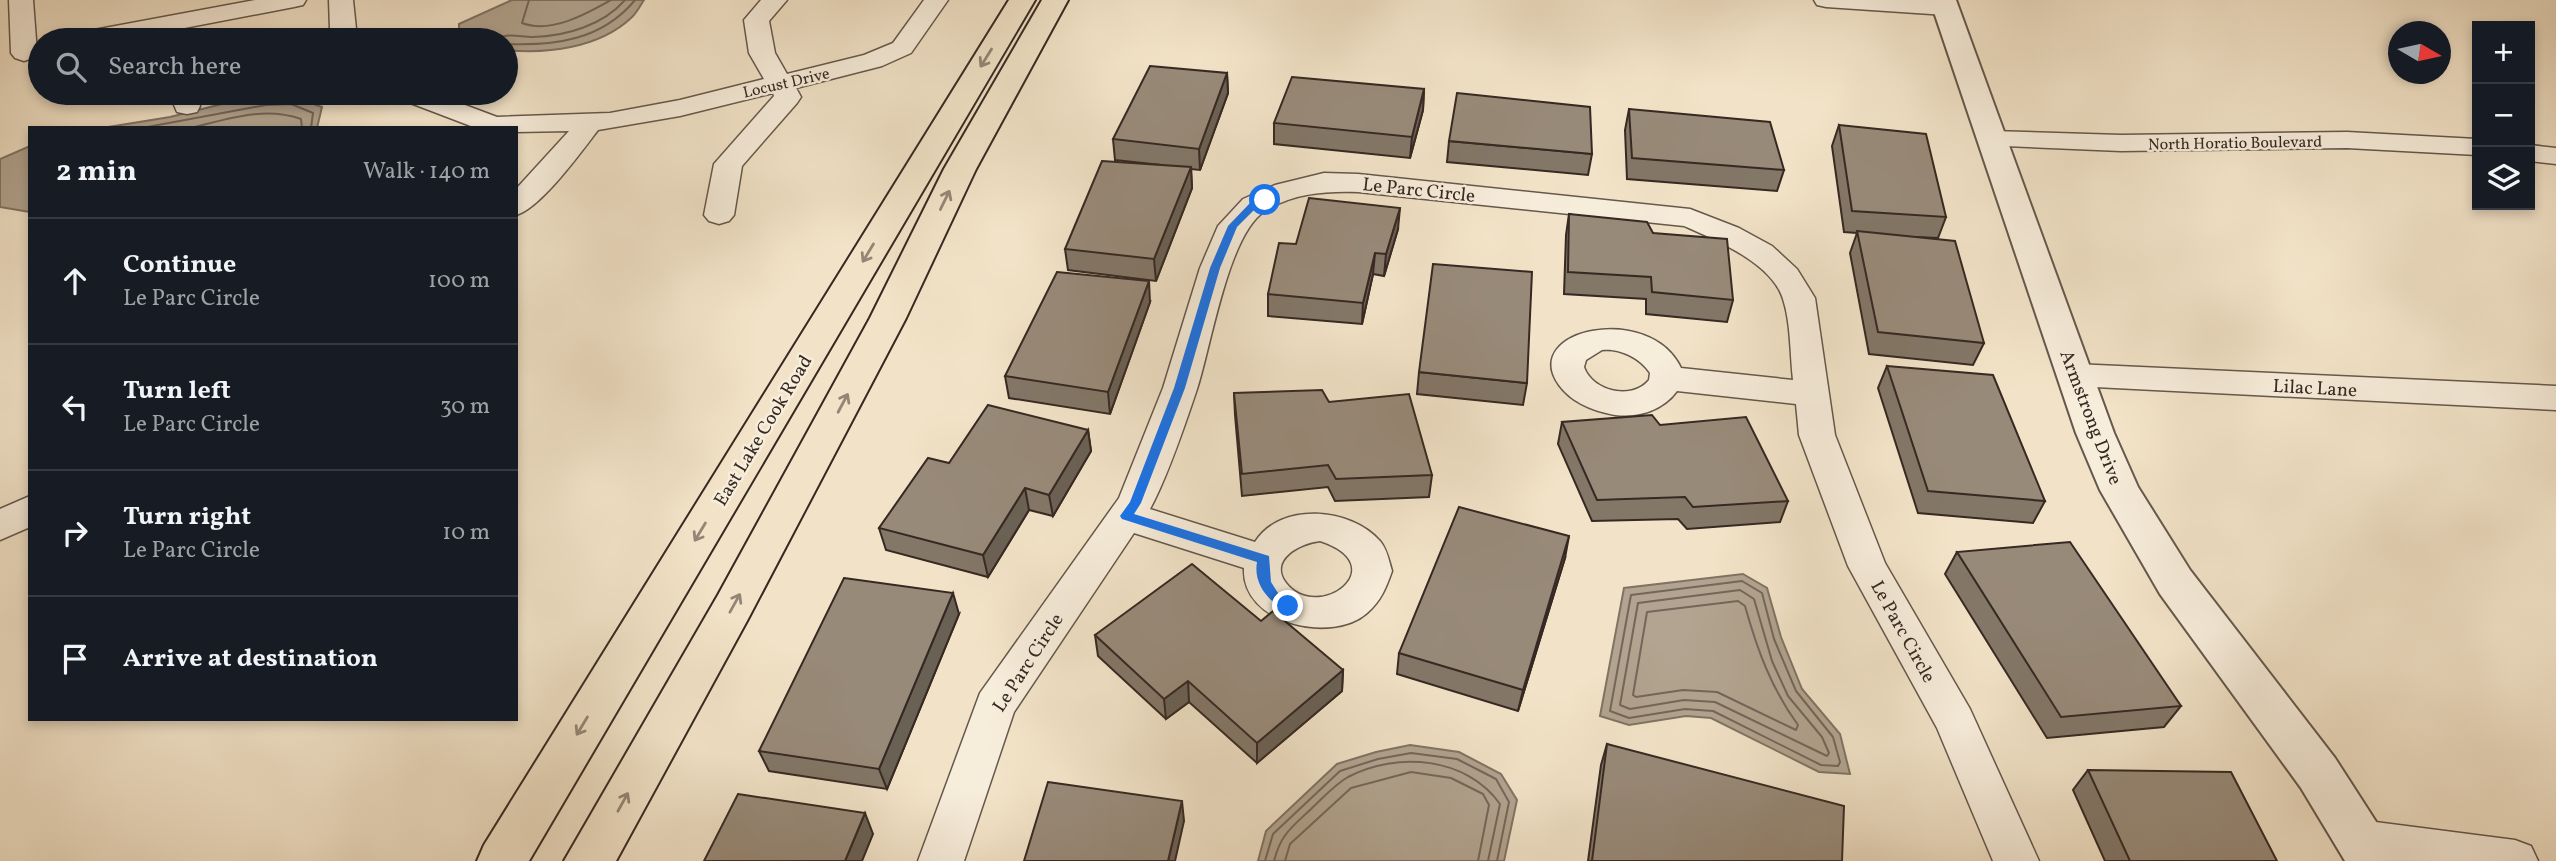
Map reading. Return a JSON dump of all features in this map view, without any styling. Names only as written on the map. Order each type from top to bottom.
[{"type":"main road","name":"East Lake Cook Road","points":[[502,861],[1021,0]]},
{"type":"main road","points":[[590,861],[739,595],[888,318],[960,169],[1055,0]]},
{"type":"street","points":[[21,53],[22,0]]},
{"type":"street","points":[[178,28],[294,0]]},
{"type":"street","points":[[341,0],[343,28]]},
{"type":"street","points":[[719,215],[728,164],[788,97],[762,53],[756,20],[775,0]]},
{"type":"street","name":"Locust Drive","points":[[442,105],[494,124],[601,121],[780,84],[873,61],[902,48],[936,0]]},
{"type":"street","points":[[1826,0],[1945,4]]},
{"type":"street","name":"Armstrong Drive","points":[[1945,4],[2095,433],[2120,490],[2175,582],[2318,773],[2366,851]]},
{"type":"street","points":[[518,204],[601,121]]},
{"type":"street","name":"North Horatio Boulevard","points":[[1992,139],[2121,144],[2347,140],[2472,147]]},
{"type":"street","points":[[2535,154],[2556,156]]},
{"type":"street","name":"Le Parc Circle","points":[[941,861],[995,705],[1135,503],[1180,388],[1215,268],[1233,226],[1253,205],[1284,191],[1324,182],[1358,183],[1689,218],[1728,234],[1761,253],[1786,276],[1799,298],[1817,435],[1867,566],[1955,722],[2015,861]]},
{"type":"street","name":"Lilac Lane","points":[[2075,375],[2556,398]]},
{"type":"street","points":[[1665,378],[1812,394]]},
{"type":"street","points":[[0,526],[28,511]]},
{"type":"street","points":[[1126,516],[1264,560]]},
{"type":"street","points":[[2366,851],[2515,861]]},
{"type":"water","points":[[512,0],[644,0],[633,16],[604,36],[555,50],[518,51],[518,28],[459,28],[459,24]]},
{"type":"water","points":[[218,105],[322,107],[317,126],[114,126],[170,117]]},
{"type":"water","points":[[28,147],[28,212],[0,207],[0,159]]},
{"type":"water","points":[[1743,574],[1767,588],[1781,637],[1802,689],[1840,734],[1850,774],[1819,772],[1711,718],[1686,716],[1629,725],[1600,716],[1624,588]]},
{"type":"water","points":[[1410,745],[1459,752],[1501,774],[1517,800],[1504,861],[1258,861],[1266,831],[1337,764]]},
{"type":"building","points":[[1150,66],[1227,73],[1199,149],[1113,139]]},
{"type":"building","points":[[1292,77],[1424,89],[1412,137],[1274,123]]},
{"type":"building","points":[[1457,93],[1590,107],[1592,154],[1449,141]]},
{"type":"building","points":[[1629,109],[1770,122],[1784,170],[1632,158]]},
{"type":"building","points":[[1839,125],[1926,134],[1946,217],[1852,211]]},
{"type":"building","points":[[1102,161],[1191,167],[1154,259],[1065,249]]},
{"type":"building","points":[[1309,198],[1400,208],[1386,254],[1375,253],[1363,303],[1268,294],[1279,243],[1296,244]]},
{"type":"building","points":[[1569,214],[1647,222],[1653,233],[1727,239],[1733,300],[1652,292],[1651,277],[1568,272]]},
{"type":"building","points":[[1857,231],[1955,241],[1984,343],[1878,332]]},
{"type":"building","points":[[1433,264],[1532,272],[1527,383],[1419,372]]},
{"type":"building","points":[[1057,272],[1149,281],[1108,392],[1005,376]]},
{"type":"building","points":[[1887,366],[1993,375],[2045,501],[1928,491]]},
{"type":"building","points":[[1322,390],[1329,402],[1409,394],[1432,475],[1336,479],[1328,465],[1242,474],[1234,393]]},
{"type":"building","points":[[988,405],[1088,430],[1049,495],[1025,488],[983,555],[879,528],[928,458],[949,463]]},
{"type":"building","points":[[1652,415],[1660,425],[1746,417],[1788,501],[1693,507],[1685,497],[1597,500],[1562,422]]},
{"type":"building","points":[[1459,507],[1569,536],[1523,690],[1399,653]]},
{"type":"building","points":[[2070,542],[2181,706],[2061,717],[1957,552]]},
{"type":"building","points":[[1192,564],[1261,621],[1273,611],[1343,670],[1257,743],[1188,681],[1164,699],[1095,635]]},
{"type":"building","points":[[844,578],[953,593],[879,769],[759,751]]},
{"type":"building","points":[[1607,744],[1844,806],[1842,861],[1592,861]]},
{"type":"building","points":[[2088,770],[2231,772],[2277,861],[2130,861]]},
{"type":"building","points":[[1048,782],[1182,801],[1168,861],[1024,861]]},
{"type":"building","points":[[738,794],[865,813],[845,861],[704,861]]},
{"type":"route","points":[[1265,200],[1253,205],[1233,226],[1215,268],[1180,388],[1135,503],[1126,516],[1264,560],[1262,569],[1265,583],[1274,596],[1288,606]]}]
